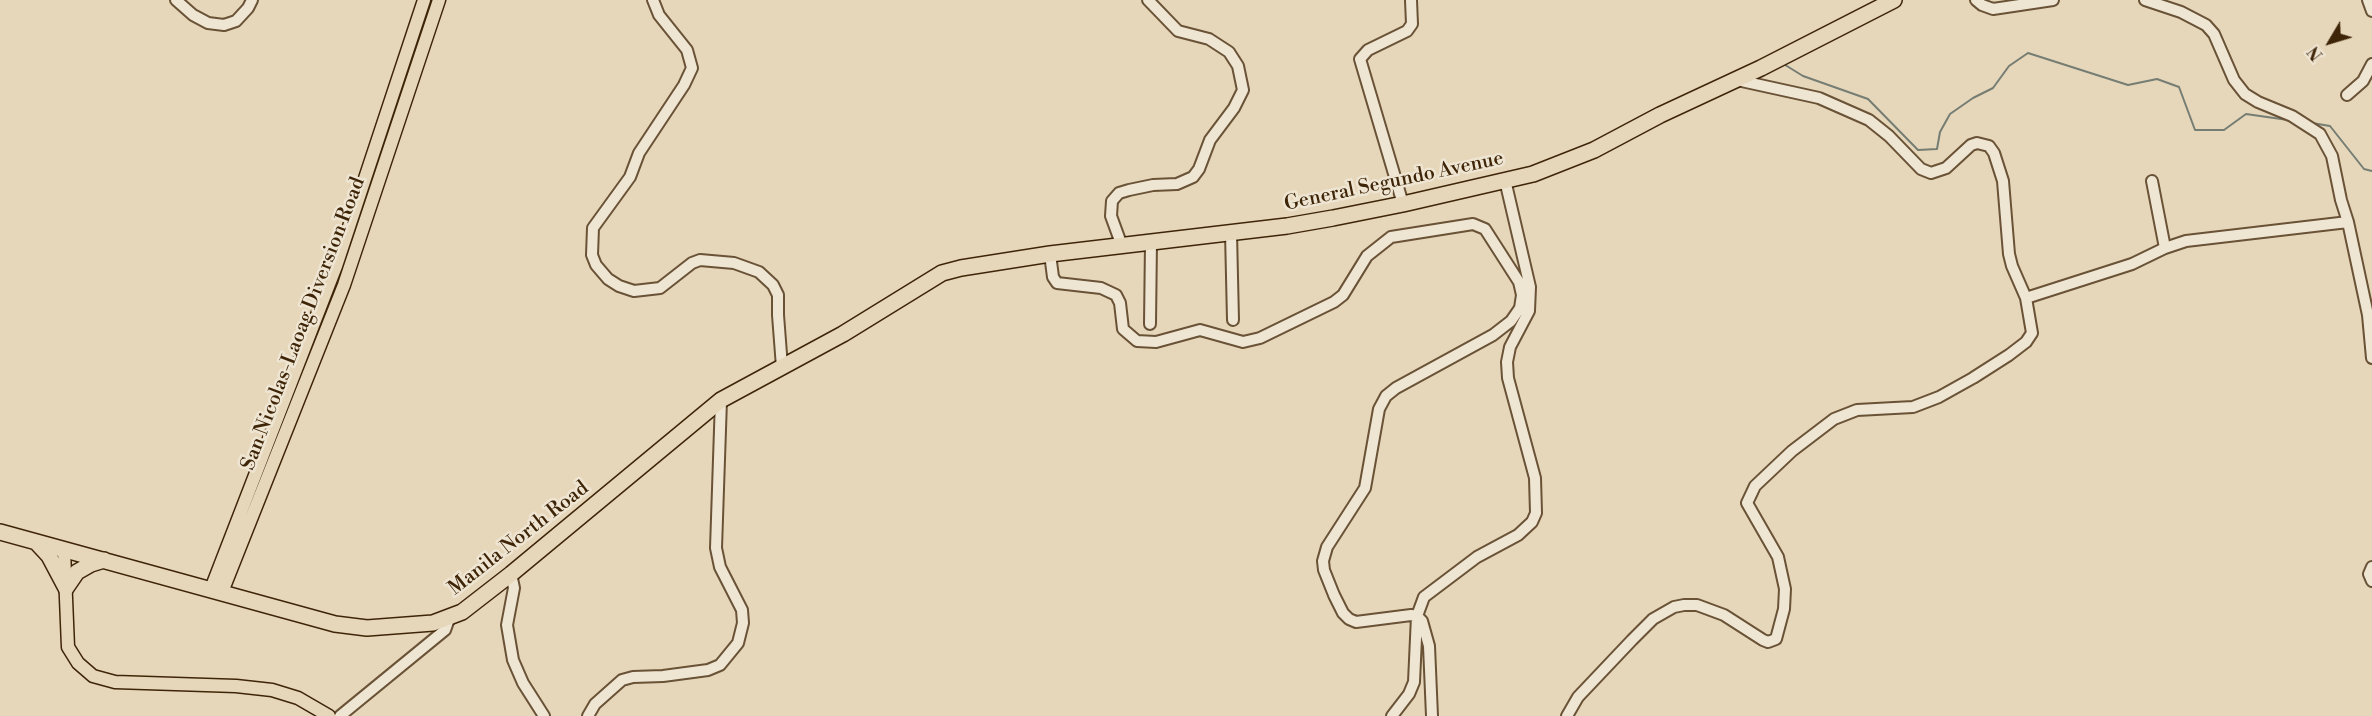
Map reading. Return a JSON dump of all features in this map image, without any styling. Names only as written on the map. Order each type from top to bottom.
[{"type":"highway","name":"General Segundo Avenue","points":[[876,313],[942,273],[961,268],[1050,254],[1299,224],[1403,204],[1533,174],[1584,154],[1660,115],[1782,58],[1894,0]]},
{"type":"highway","name":"Manila North Road","points":[[0,532],[217,590],[304,617],[367,628],[416,626],[449,619],[462,612],[511,574],[722,400],[843,334],[876,313]]},
{"type":"highway","points":[[36,542],[49,556],[66,588],[77,572],[90,564],[104,560]]},
{"type":"main road","name":"San Nicolas-Laoag Diversion Road","points":[[217,590],[336,266],[424,0]]},
{"type":"main road","name":"San Nicolas-Laoag Diversion Road","points":[[217,590],[344,285],[439,0]]},
{"type":"main road","points":[[64,550],[68,647],[78,663],[93,676],[115,682],[236,686],[272,690],[298,698],[329,716]]},
{"type":"street","points":[[176,0],[193,15],[208,23],[224,25],[236,21],[252,0]]},
{"type":"street","points":[[653,0],[659,15],[687,50],[692,68],[684,85],[639,153],[630,177],[593,228],[592,255],[596,265],[608,279],[634,291],[660,288],[696,260],[734,263],[759,272],[773,285],[778,295],[777,315],[782,367]]},
{"type":"street","points":[[1122,246],[1111,216],[1112,201],[1119,193],[1129,190],[1153,185],[1177,184],[1193,177],[1199,169],[1210,140],[1234,108],[1243,90],[1238,66],[1229,52],[1209,39],[1178,31],[1149,0]]},
{"type":"street","points":[[1403,204],[1360,59],[1368,50],[1407,31],[1412,24],[1411,0]]},
{"type":"street","points":[[1976,0],[1993,9],[2053,0]]},
{"type":"street","points":[[2145,0],[2181,12],[2206,25],[2214,34],[2234,80],[2246,94],[2258,102],[2292,116],[2320,134],[2332,156],[2348,222],[2368,315],[2372,358]]},
{"type":"street","points":[[2368,0],[2372,11]]},
{"type":"street","points":[[2348,95],[2362,81],[2372,64]]},
{"type":"street","points":[[1567,716],[1578,697],[1632,640],[1653,619],[1674,607],[1684,604],[1697,605],[1724,615],[1763,640],[1768,642],[1776,639],[1784,609],[1785,589],[1778,557],[1747,503],[1755,486],[1791,451],[1834,419],[1857,410],[1891,409],[1921,404],[1973,378],[2009,355],[2026,342],[2032,333],[2026,298],[2012,266],[2003,181],[1994,153],[1989,146],[1971,145],[1946,168],[1930,173],[1921,169],[1869,120],[1819,98],[1737,80]]},
{"type":"street","points":[[1392,716],[1409,694],[1414,682],[1417,616],[1420,603],[1430,592],[1477,557],[1518,535],[1532,522],[1536,513],[1537,500],[1532,462],[1508,378],[1507,362],[1510,347],[1527,317],[1531,301],[1530,287],[1505,180]]},
{"type":"street","points":[[2152,181],[2165,248]]},
{"type":"street","points":[[2026,298],[2132,264],[2186,241],[2348,222]]},
{"type":"street","points":[[1050,254],[1053,277],[1057,283],[1101,288],[1116,295],[1120,303],[1123,329],[1137,341],[1156,342],[1200,330],[1243,342],[1260,338],[1334,302],[1343,295],[1367,256],[1391,237],[1473,224],[1482,225],[1519,282],[1522,295],[1520,308],[1511,321],[1493,335],[1396,388],[1386,396],[1379,409],[1365,488],[1327,547],[1323,561],[1324,570],[1334,595],[1343,613],[1349,619],[1356,622],[1417,616]]},
{"type":"street","points":[[1231,233],[1233,320]]},
{"type":"street","points":[[1150,324],[1151,242]]},
{"type":"street","points":[[588,716],[595,704],[622,680],[633,676],[663,676],[708,670],[720,665],[738,643],[743,623],[742,610],[720,567],[716,548],[722,400]]},
{"type":"street","points":[[2372,567],[2369,574],[2372,581]]},
{"type":"street","points":[[511,574],[513,593],[507,625],[513,660],[523,683],[544,716]]},
{"type":"street","points":[[1417,616],[1425,628],[1429,646],[1432,716]]},
{"type":"street","points":[[340,716],[445,630],[449,619]]},
{"type":"waterway","points":[[1782,63],[1803,76],[1868,99],[1918,150],[1937,149],[1940,132],[1950,114],[1993,88],[2009,66],[2028,53],[2128,85],[2157,79],[2179,87],[2195,130],[2224,130],[2246,114],[2288,120]]},
{"type":"waterway","points":[[2312,123],[2330,126],[2364,169],[2372,171]]}]
